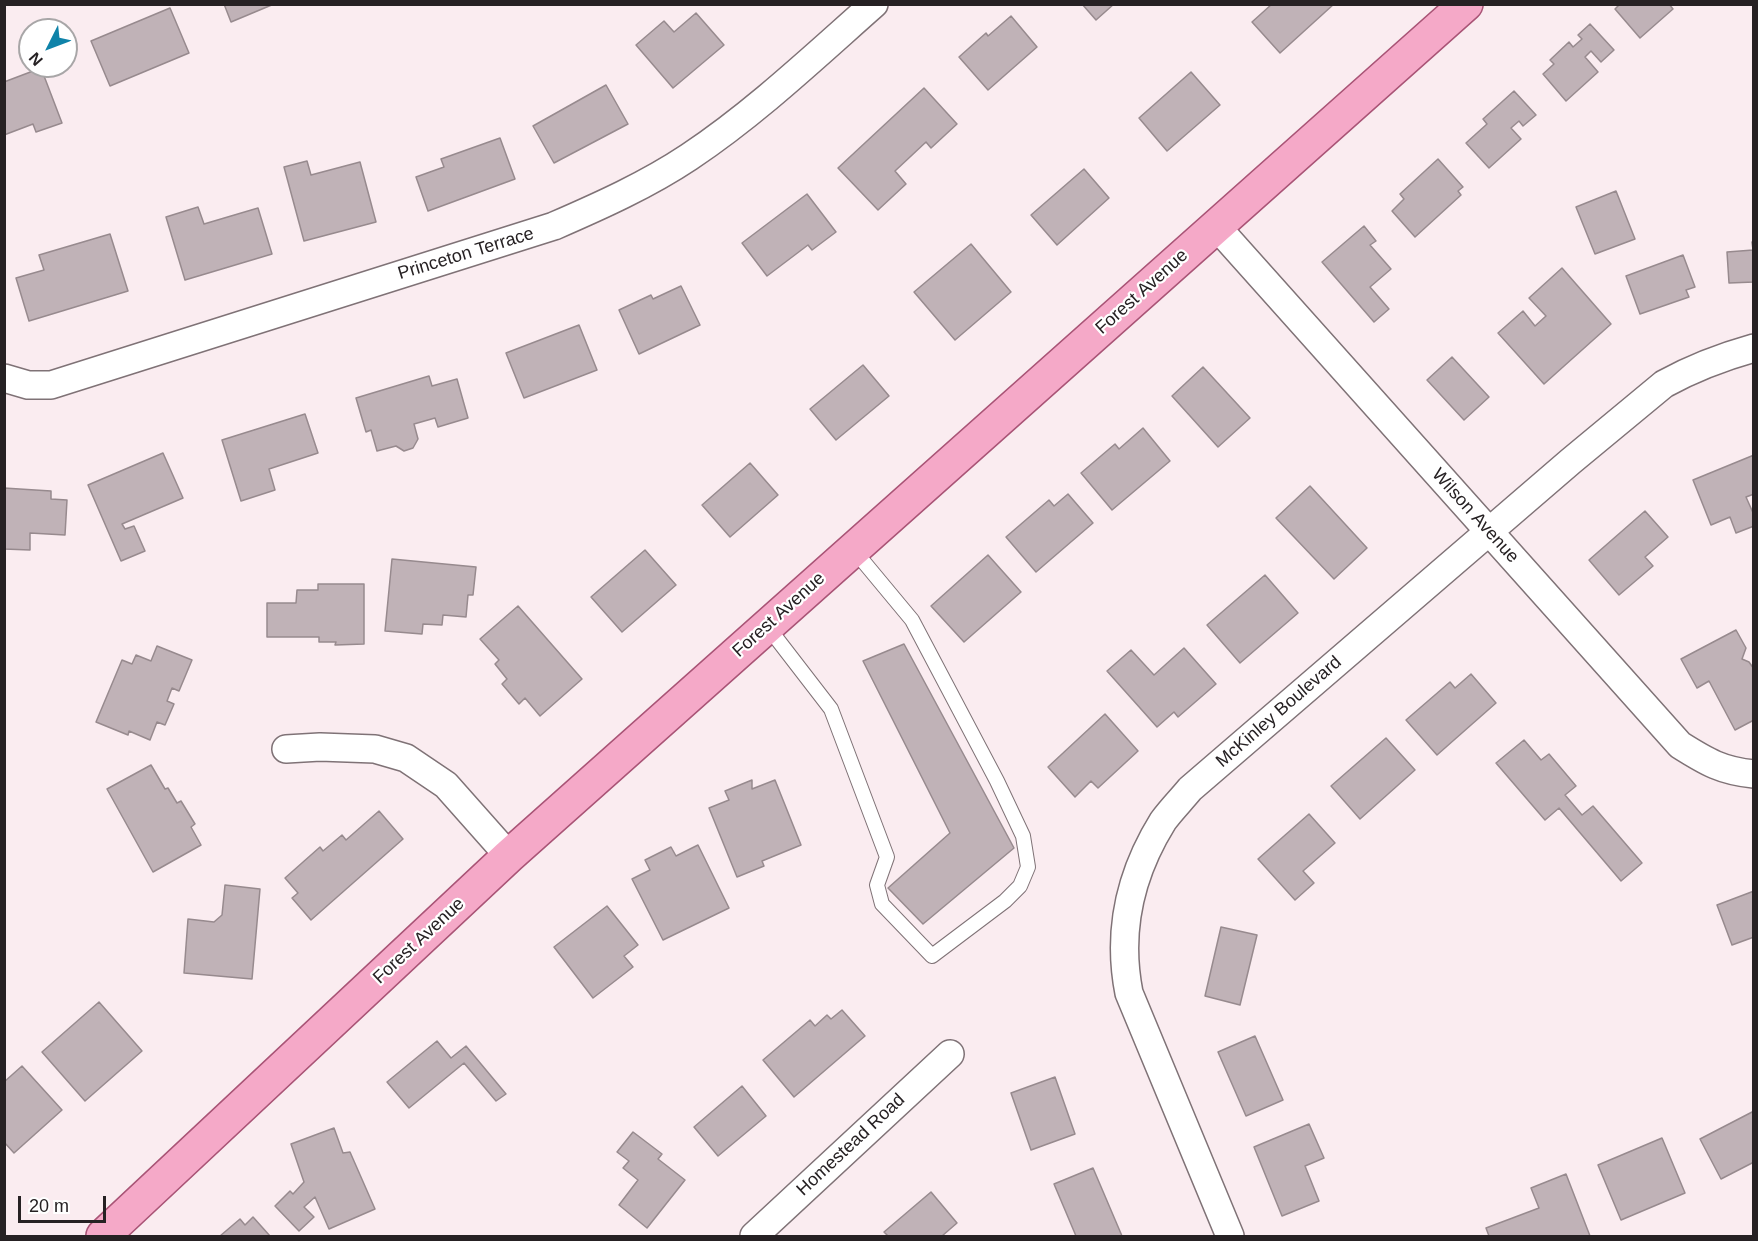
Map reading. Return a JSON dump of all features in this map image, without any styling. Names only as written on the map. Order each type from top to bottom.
[{"type":"main road","name":"Forest Avenue","points":[[103,1236],[509,856],[1466,4]]},
{"type":"street","name":"Princeton Terrace","points":[[4,378],[28,385],[51,385],[554,226],[623,195],[689,157],[750,112],[873,4]]},
{"type":"street","name":"Wilson Avenue","points":[[1216,226],[1680,745],[1708,763],[1733,772],[1754,774]]},
{"type":"street","name":"McKinley Boulevard","points":[[1230,1236],[1129,993],[1124,936],[1131,893],[1145,853],[1165,819],[1190,789],[1664,384],[1727,355],[1754,348]]},
{"type":"street","points":[[286,748],[375,749],[406,758],[446,785],[509,856]]},
{"type":"street","name":"Homestead Road","points":[[754,1236],[950,1053]]},
{"type":"lane","points":[[767,626],[831,709],[887,857],[877,885],[882,904],[932,956],[1005,901],[1020,886],[1028,867],[1023,836],[997,781],[912,620],[853,549]]},
{"type":"building","points":[[224,4],[274,4],[231,22]]},
{"type":"building","points":[[1082,4],[1114,4],[1096,20]]},
{"type":"building","points":[[1272,4],[1334,4],[1280,53],[1252,22]]},
{"type":"building","points":[[1620,4],[1669,4],[1673,9],[1640,38],[1615,9]]},
{"type":"building","points":[[170,8],[189,53],[110,86],[91,41]]},
{"type":"building","points":[[696,13],[724,45],[673,88],[636,45],[664,21],[674,32]]},
{"type":"building","points":[[1011,16],[1037,47],[988,90],[959,57],[986,33],[988,36]]},
{"type":"building","points":[[1590,24],[1614,50],[1601,62],[1591,51],[1585,57],[1598,72],[1566,101],[1543,74],[1554,64],[1550,60],[1569,42],[1573,47],[1582,39],[1578,35]]},
{"type":"building","points":[[1191,72],[1220,105],[1167,151],[1139,118]]},
{"type":"building","points":[[18,77],[45,78],[62,123],[36,132],[33,124],[4,135],[4,82]]},
{"type":"building","points":[[606,85],[628,124],[554,163],[533,126]]},
{"type":"building","points":[[924,88],[957,124],[931,148],[926,142],[895,171],[906,184],[878,210],[838,168]]},
{"type":"building","points":[[1514,91],[1536,115],[1523,126],[1519,121],[1511,128],[1521,139],[1489,168],[1466,143],[1487,124],[1483,119]]},
{"type":"building","points":[[500,138],[515,179],[428,211],[416,177],[444,167],[441,159]]},
{"type":"building","points":[[1438,159],[1463,187],[1458,191],[1461,195],[1415,237],[1392,211],[1404,199],[1400,194]]},
{"type":"building","points":[[307,161],[311,175],[360,162],[376,222],[304,241],[284,167]]},
{"type":"building","points":[[1084,169],[1109,198],[1057,245],[1031,215]]},
{"type":"building","points":[[1616,191],[1635,239],[1595,254],[1576,207]]},
{"type":"building","points":[[807,194],[836,232],[812,250],[808,245],[767,276],[742,243]]},
{"type":"building","points":[[198,207],[204,224],[258,208],[272,254],[185,280],[166,217]]},
{"type":"building","points":[[1364,226],[1376,241],[1370,245],[1391,269],[1370,287],[1389,309],[1374,322],[1322,262]]},
{"type":"building","points":[[110,234],[128,291],[29,321],[16,278],[44,270],[39,255]]},
{"type":"building","points":[[1752,242],[1754,242],[1754,282],[1729,283],[1727,252],[1753,250]]},
{"type":"building","points":[[971,244],[1011,292],[955,340],[914,292]]},
{"type":"building","points":[[1683,255],[1695,287],[1686,290],[1689,297],[1640,314],[1626,276]]},
{"type":"building","points":[[1562,268],[1611,324],[1544,384],[1498,333],[1523,311],[1535,326],[1546,316],[1529,298]]},
{"type":"building","points":[[681,286],[700,325],[639,354],[619,310],[651,295],[653,299]]},
{"type":"building","points":[[579,325],[597,370],[524,398],[506,353]]},
{"type":"building","points":[[1452,357],[1489,397],[1464,420],[1427,380]]},
{"type":"building","points":[[863,365],[889,396],[836,440],[810,409]]},
{"type":"building","points":[[1203,367],[1250,418],[1218,447],[1172,396]]},
{"type":"building","points":[[429,376],[432,386],[457,379],[468,418],[438,427],[435,418],[414,424],[418,439],[413,448],[404,451],[396,446],[377,451],[371,430],[366,432],[356,398]]},
{"type":"building","points":[[305,414],[318,453],[269,469],[275,490],[241,501],[222,440]]},
{"type":"building","points":[[1143,428],[1170,461],[1112,510],[1081,473],[1115,444],[1119,449]]},
{"type":"building","points":[[163,453],[183,498],[122,524],[125,529],[134,526],[145,551],[121,561],[88,485]]},
{"type":"building","points":[[1754,455],[1754,494],[1746,497],[1754,515],[1754,526],[1736,533],[1730,517],[1711,525],[1693,480]]},
{"type":"building","points":[[750,463],[778,495],[730,537],[702,505]]},
{"type":"building","points":[[1310,486],[1367,548],[1334,579],[1276,518]]},
{"type":"building","points":[[4,488],[51,491],[51,499],[67,500],[65,535],[30,533],[30,550],[4,549]]},
{"type":"building","points":[[1068,494],[1093,523],[1036,572],[1006,537],[1049,500],[1054,506]]},
{"type":"building","points":[[1645,511],[1668,537],[1645,557],[1653,566],[1619,595],[1589,560]]},
{"type":"building","points":[[645,550],[676,585],[622,632],[591,597]]},
{"type":"building","points":[[988,555],[1021,592],[964,642],[931,606]]},
{"type":"building","points":[[392,559],[476,567],[473,595],[468,595],[466,617],[443,615],[442,625],[423,624],[422,634],[385,631]]},
{"type":"building","points":[[1265,575],[1298,613],[1240,663],[1207,625]]},
{"type":"building","points":[[318,584],[364,584],[364,644],[335,645],[336,642],[319,642],[319,637],[267,637],[267,603],[296,603],[297,590],[318,590]]},
{"type":"building","points":[[518,606],[582,679],[540,716],[525,698],[519,704],[502,684],[507,679],[495,664],[499,660],[480,639]]},
{"type":"building","points":[[1736,630],[1746,648],[1742,659],[1749,662],[1754,669],[1754,720],[1735,730],[1709,681],[1697,688],[1681,659]]},
{"type":"building","points":[[904,644],[1014,848],[923,924],[888,888],[950,833],[863,661]]},
{"type":"building","points":[[157,646],[192,660],[179,691],[172,688],[167,701],[174,704],[165,725],[157,722],[150,740],[129,731],[128,735],[96,722],[122,660],[132,664],[136,655],[151,661]]},
{"type":"building","points":[[1184,648],[1216,684],[1178,717],[1174,712],[1157,727],[1107,671],[1131,650],[1154,675]]},
{"type":"building","points":[[1471,674],[1496,703],[1437,755],[1406,720],[1450,682],[1455,688]]},
{"type":"building","points":[[1105,714],[1138,751],[1098,788],[1091,781],[1075,797],[1048,767]]},
{"type":"building","points":[[1386,738],[1415,770],[1360,819],[1331,786]]},
{"type":"building","points":[[1524,740],[1541,760],[1549,754],[1576,786],[1565,795],[1582,815],[1593,806],[1642,863],[1621,881],[1559,808],[1545,820],[1496,763]]},
{"type":"building","points":[[151,765],[165,789],[168,788],[177,803],[181,801],[195,824],[191,827],[201,845],[153,872],[107,789]]},
{"type":"building","points":[[752,780],[752,789],[775,780],[801,845],[762,861],[764,866],[737,877],[709,808],[729,800],[725,791]]},
{"type":"building","points":[[379,811],[403,839],[311,920],[292,898],[298,893],[285,878],[320,847],[323,851],[342,835],[346,840]]},
{"type":"building","points":[[1309,814],[1335,843],[1303,871],[1314,883],[1295,900],[1258,859]]},
{"type":"building","points":[[698,845],[729,908],[663,940],[632,879],[650,870],[645,860],[671,847],[676,856]]},
{"type":"building","points":[[225,885],[260,889],[252,979],[184,973],[188,919],[214,922],[222,915]]},
{"type":"building","points":[[1754,891],[1754,937],[1732,945],[1717,905]]},
{"type":"building","points":[[607,906],[638,945],[624,956],[633,967],[593,998],[554,947]]},
{"type":"building","points":[[1221,927],[1257,935],[1240,1005],[1205,996]]},
{"type":"building","points":[[99,1002],[142,1051],[85,1101],[42,1052]]},
{"type":"building","points":[[842,1010],[865,1036],[794,1097],[763,1060],[810,1020],[815,1026],[827,1015],[831,1019]]},
{"type":"building","points":[[1255,1036],[1283,1100],[1246,1116],[1218,1052]]},
{"type":"building","points":[[437,1041],[451,1058],[466,1046],[506,1094],[496,1101],[464,1063],[409,1108],[387,1082]]},
{"type":"building","points":[[22,1066],[62,1110],[14,1153],[4,1142],[4,1082]]},
{"type":"building","points":[[1055,1077],[1075,1134],[1031,1150],[1011,1093]]},
{"type":"building","points":[[742,1086],[766,1116],[718,1156],[694,1127]]},
{"type":"building","points":[[1754,1111],[1754,1162],[1721,1179],[1700,1139]]},
{"type":"building","points":[[1309,1124],[1324,1158],[1305,1166],[1319,1201],[1282,1216],[1254,1147]]},
{"type":"building","points":[[334,1128],[343,1153],[350,1152],[375,1209],[329,1229],[315,1197],[304,1207],[314,1217],[299,1231],[275,1206],[290,1191],[293,1194],[304,1182],[291,1144]]},
{"type":"building","points":[[633,1132],[662,1154],[658,1159],[685,1180],[647,1228],[619,1205],[638,1180],[623,1168],[629,1161],[617,1152]]},
{"type":"building","points":[[1662,1138],[1685,1193],[1621,1220],[1598,1165]]},
{"type":"building","points":[[1093,1168],[1122,1236],[1076,1236],[1054,1184]]},
{"type":"building","points":[[1566,1174],[1590,1236],[1489,1236],[1486,1228],[1539,1208],[1531,1188]]},
{"type":"building","points":[[931,1192],[957,1223],[942,1236],[888,1236],[884,1232]]},
{"type":"building","points":[[253,1217],[270,1236],[220,1236],[240,1219],[245,1225]]}]
